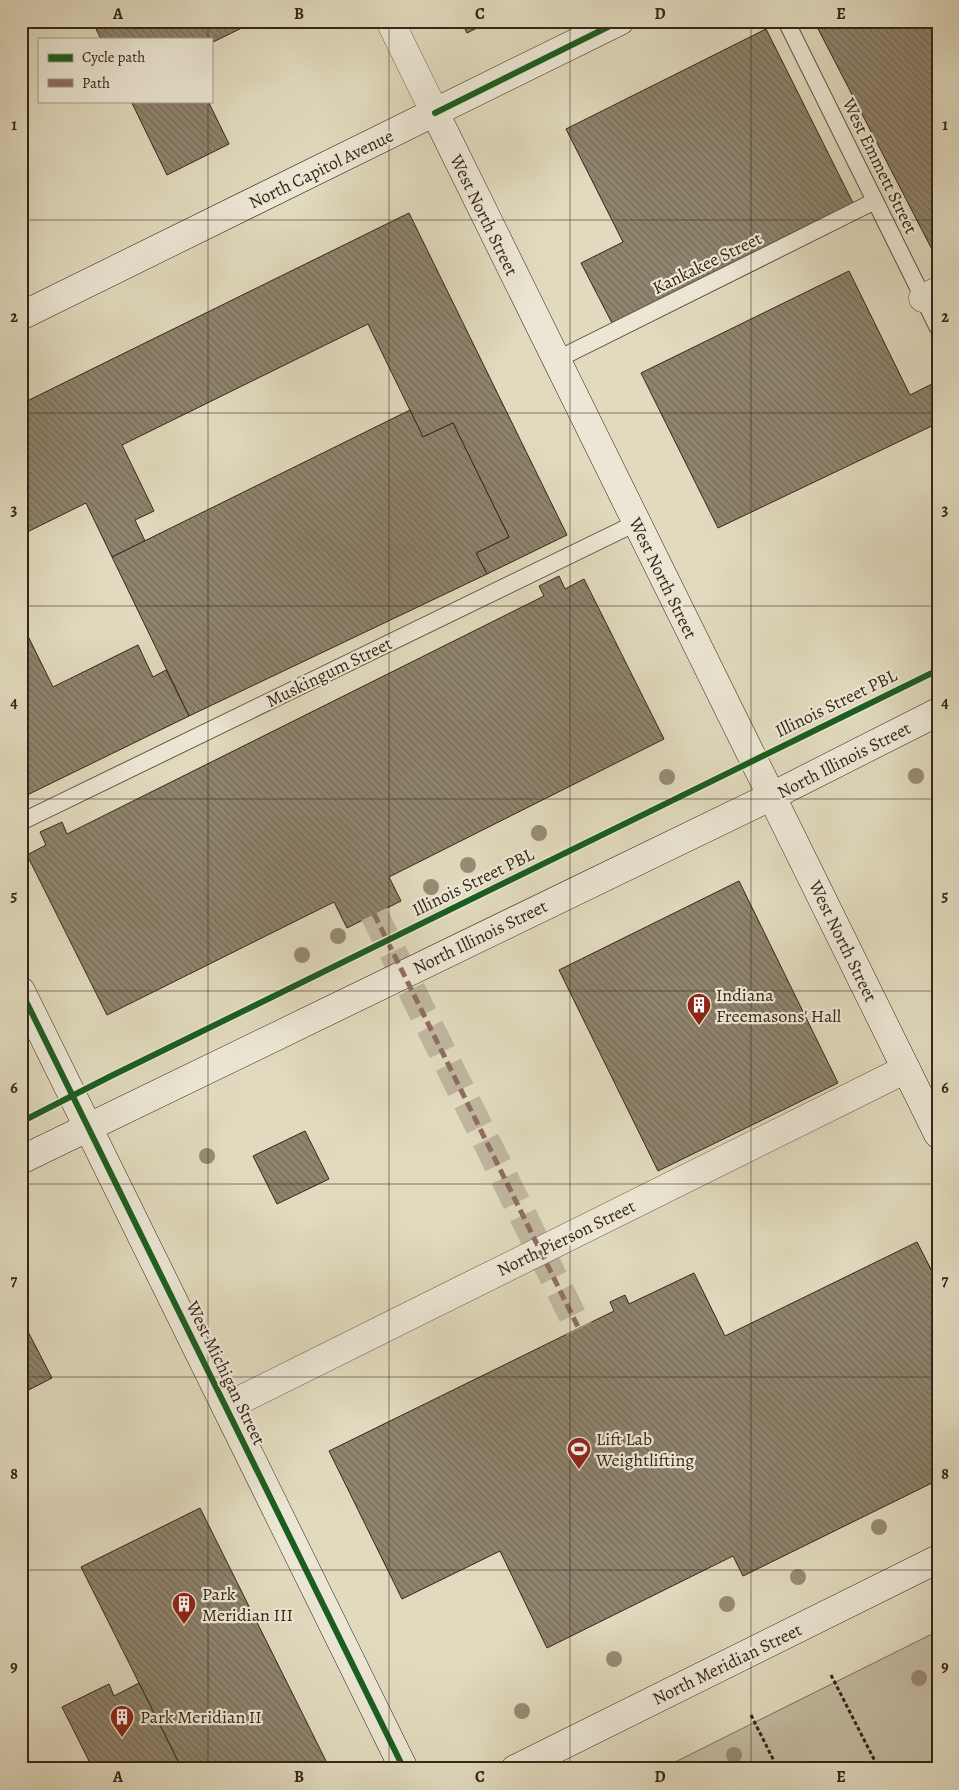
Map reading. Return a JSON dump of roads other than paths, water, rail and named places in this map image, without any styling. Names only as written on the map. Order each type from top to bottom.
[{"type":"main road","name":"West North Street","points":[[390,21],[937,1132]]},
{"type":"main road","name":"North Capitol Avenue","points":[[21,316],[620,21]]},
{"type":"main road","name":"North Illinois Street","points":[[21,1160],[772,796],[938,712]]},
{"type":"main road","name":"West Michigan Street","points":[[21,991],[404,1769]]},
{"type":"main road","name":"North Pierson Street","points":[[226,1408],[906,1069]]},
{"type":"main road","name":"North Meridian Street","points":[[515,1769],[938,1559]]},
{"type":"lane","name":"West Emmett Street","points":[[786,21],[875,201],[930,294],[938,328]]},
{"type":"lane","name":"Kankakee Street","points":[[556,360],[875,201]]},
{"type":"lane","name":"Muskingum Street","points":[[21,822],[636,523]]},
{"type":"tunnel","points":[[374,914],[579,1329]]},
{"type":"place","name":"Indiana Freemasons' Hall","points":[[699,1026]]},
{"type":"place","name":"Lift Lab Weightlifting","points":[[579,1470]]},
{"type":"place","name":"Park Meridian III","points":[[184,1625]]},
{"type":"place","name":"Park Meridian II","points":[[122,1738]]}]
